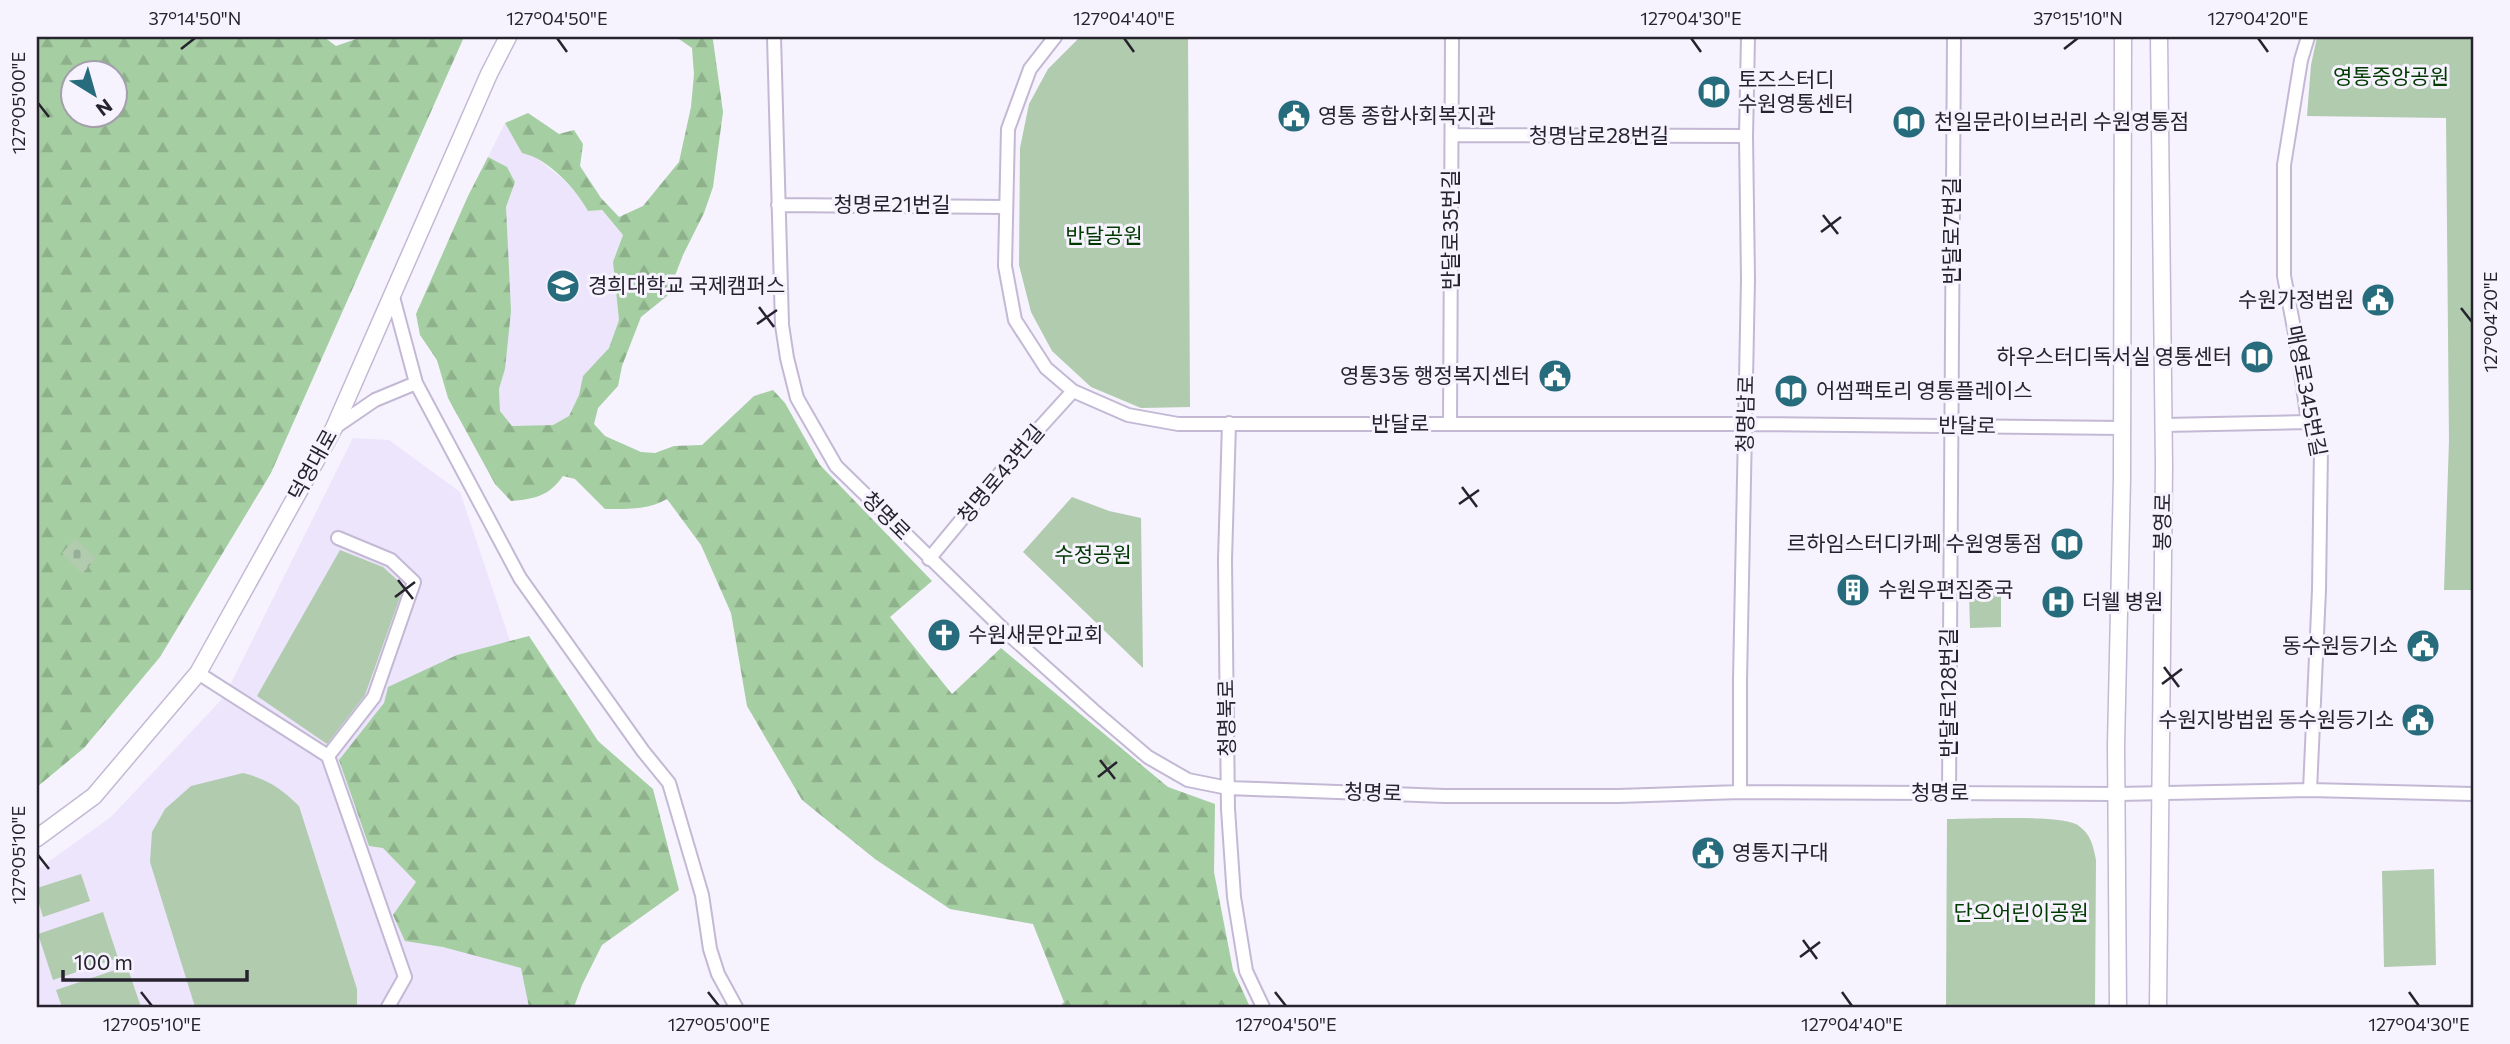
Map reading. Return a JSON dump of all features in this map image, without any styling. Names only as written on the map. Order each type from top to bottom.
[{"type":"main road","name":"덕영대로","points":[[37,838],[94,796],[198,673],[334,428],[489,74],[508,37]]},
{"type":"main road","name":"봉영로","points":[[2118,1007],[2116,745],[2122,428],[2123,37]]},
{"type":"main road","name":"봉영로","points":[[2158,1007],[2164,425],[2159,37]]},
{"type":"street","name":"청명로","points":[[774,37],[782,325],[797,398],[836,466],[929,559],[1014,639],[1148,757],[1188,780],[1228,788],[1445,796],[1618,796],[1740,792],[2161,794],[2311,790],[2473,794]]},
{"type":"street","name":"반달로","points":[[1055,37],[1030,69],[1008,129],[1005,266],[1015,320],[1046,368],[1073,391],[1128,415],[1178,424],[1746,424],[2122,428]]},
{"type":"street","name":"반달로35번길","points":[[1450,424],[1452,37]]},
{"type":"street","name":"청명남로","points":[[1740,792],[1748,279],[1745,136],[1748,37]]},
{"type":"street","name":"반달로7번길","points":[[1953,426],[1951,211],[1954,37]]},
{"type":"street","name":"매영로345번길","points":[[2308,37],[2301,61],[2284,165],[2284,275],[2308,422],[2321,448],[2319,590],[2311,790]]},
{"type":"street","name":"청명남로28번길","points":[[1452,135],[1745,136]]},
{"type":"street","name":"청명로21번길","points":[[778,205],[1006,207]]},
{"type":"street","points":[[393,297],[416,383],[520,578],[643,751],[669,783],[702,895],[710,949],[718,974],[736,1007]]},
{"type":"street","points":[[334,428],[375,400],[416,383]]},
{"type":"street","name":"청명로43번길","points":[[929,559],[1015,455],[1073,391]]},
{"type":"street","points":[[2164,425],[2308,422]]},
{"type":"street","name":"청명북로","points":[[1229,423],[1225,560],[1228,788],[1234,897],[1246,971],[1263,1007]]},
{"type":"street","name":"반달로128번길","points":[[1949,793],[1953,426]]},
{"type":"street","points":[[328,756],[374,697],[414,582],[391,560],[338,538]]},
{"type":"street","points":[[198,673],[328,756],[405,977],[388,1007]]},
{"type":"shaded area","name":"경희대학교 국제캠퍼스","points":[[505,123],[522,152],[534,156],[564,180],[580,197],[588,211],[601,210],[623,235],[613,262],[619,320],[609,348],[583,376],[579,395],[569,416],[553,425],[512,426],[500,411],[499,389],[505,369],[506,207],[515,182],[507,167],[488,157]]},
{"type":"shaded area","points":[[353,438],[389,440],[460,492],[510,641],[458,655],[384,848],[417,882],[444,946],[522,968],[530,1007],[37,1007],[37,870],[111,817],[224,697]]},
{"type":"green space","points":[[37,37],[324,37],[336,46],[362,37],[464,37],[271,473],[160,657],[84,748],[37,787]]},
{"type":"green space","points":[[676,37],[711,37],[713,40],[723,112],[713,187],[667,296],[641,317],[622,366],[618,386],[598,408],[594,424],[605,436],[641,452],[655,453],[674,446],[702,445],[754,396],[773,390],[785,403],[820,465],[932,581],[890,617],[952,694],[1001,648],[1168,787],[1215,804],[1214,872],[1233,970],[1250,1007],[1059,1007],[1064,1002],[1033,924],[950,909],[875,859],[802,800],[747,706],[731,613],[701,545],[667,499],[645,507],[605,509],[575,479],[563,476],[541,495],[511,501],[495,484],[448,398],[437,360],[420,335],[416,314],[488,157],[507,167],[515,182],[506,207],[511,311],[505,369],[499,389],[500,411],[512,426],[553,425],[569,416],[579,395],[583,376],[609,348],[619,320],[613,262],[623,235],[602,210],[588,211],[569,184],[551,168],[522,153],[505,123],[528,113],[559,134],[574,130],[583,144],[580,166],[601,198],[619,217],[643,206],[679,162],[691,107],[694,74],[692,48]]},
{"type":"green space","name":"반달공원","points":[[1080,37],[1188,37],[1190,407],[1141,408],[1091,387],[1052,351],[1031,312],[1019,265],[1020,148],[1029,104],[1048,69]]},
{"type":"green space","name":"영통중앙공원","points":[[2317,37],[2473,37],[2473,590],[2444,590],[2449,441],[2446,118],[2307,116],[2311,65]]},
{"type":"green space","name":"수정공원","points":[[1072,497],[1109,511],[1141,518],[1143,668],[1023,552]]},
{"type":"green space","points":[[75,538],[96,558],[82,574],[62,553]]},
{"type":"green space","points":[[340,550],[383,567],[404,586],[365,695],[327,744],[257,696]]},
{"type":"green space","points":[[2001,592],[2001,627],[1970,628],[1969,593]]},
{"type":"green space","points":[[529,636],[598,741],[653,789],[679,890],[602,945],[574,1007],[529,1007],[521,968],[443,947],[405,941],[393,915],[416,882],[383,848],[369,846],[339,760],[384,703],[388,687],[457,655]]},
{"type":"green space","points":[[243,773],[274,785],[299,806],[357,989],[357,1007],[195,1007],[150,862],[152,832],[165,809],[191,786]]},
{"type":"green space","name":"단오어린이공원","points":[[1947,819],[2056,820],[2070,822],[2086,833],[2096,860],[2095,1007],[1946,1007]]},
{"type":"green space","points":[[2434,869],[2436,965],[2384,967],[2382,871]]},
{"type":"green space","points":[[81,874],[90,901],[43,917],[37,888]]},
{"type":"green space","points":[[103,912],[118,958],[53,980],[38,934]]},
{"type":"green space","points":[[127,966],[141,1007],[62,1007],[56,990]]},
{"type":"place","name":"토즈스터디 수원영통센터","points":[[1714,92]]},
{"type":"place","name":"영통 종합사회복지관","points":[[1294,116]]},
{"type":"place","name":"천일문라이브러리 수원영통점","points":[[1909,122]]},
{"type":"place","name":"경희대학교 국제캠퍼스","points":[[563,286]]},
{"type":"place","name":"수원가정법원","points":[[2378,300]]},
{"type":"place","name":"하우스터디독서실 영통센터","points":[[2257,357]]},
{"type":"place","name":"영통3동 행정복지센터","points":[[1555,376]]},
{"type":"place","name":"어썸팩토리 영통플레이스","points":[[1791,391]]},
{"type":"place","name":"르하임스터디카페 수원영통점","points":[[2067,544]]},
{"type":"place","name":"수원우편집중국","points":[[1853,590]]},
{"type":"place","name":"더웰 병원","points":[[2058,602]]},
{"type":"place","name":"수원새문안교회","points":[[944,635]]},
{"type":"place","name":"동수원등기소","points":[[2423,646]]},
{"type":"place","name":"수원지방법원 동수원등기소","points":[[2418,720]]},
{"type":"place","name":"영통지구대","points":[[1708,853]]}]
